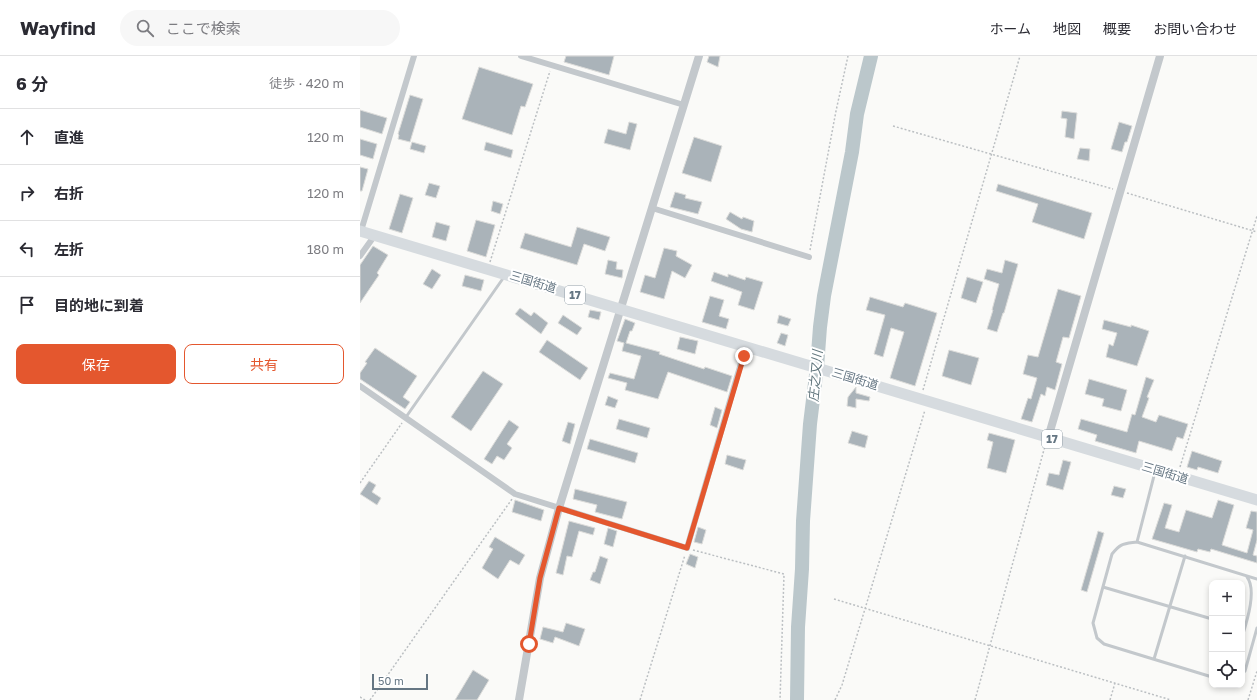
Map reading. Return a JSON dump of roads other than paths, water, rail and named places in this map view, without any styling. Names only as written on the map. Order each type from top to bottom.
[{"type":"highway","name":"三国街道","points":[[360,231],[1257,500]]},
{"type":"street","points":[[360,231],[414,56]]},
{"type":"street","points":[[521,56],[684,105]]},
{"type":"street","points":[[519,700],[540,578],[559,508],[699,56]]},
{"type":"street","points":[[1048,438],[1160,56]]},
{"type":"street","points":[[652,208],[809,257]]},
{"type":"street","points":[[360,256],[375,235]]},
{"type":"street","points":[[360,386],[515,494],[687,548],[746,346]]},
{"type":"lane","points":[[406,418],[506,274]]},
{"type":"lane","points":[[1137,542],[1155,470]]},
{"type":"lane","points":[[1209,677],[1104,644],[1097,638],[1093,623],[1112,554],[1119,546],[1137,542],[1257,579]]},
{"type":"lane","points":[[1154,659],[1185,556]]},
{"type":"lane","points":[[1242,574],[1249,578],[1254,588],[1254,599],[1245,624]]},
{"type":"lane","points":[[1103,587],[1209,619]]},
{"type":"lane","points":[[1245,668],[1257,628]]},
{"type":"waterway","name":"庄之又川","points":[[797,700],[798,627],[802,569],[803,521],[810,424],[820,327],[824,296],[852,152],[857,114],[871,56]]}]
